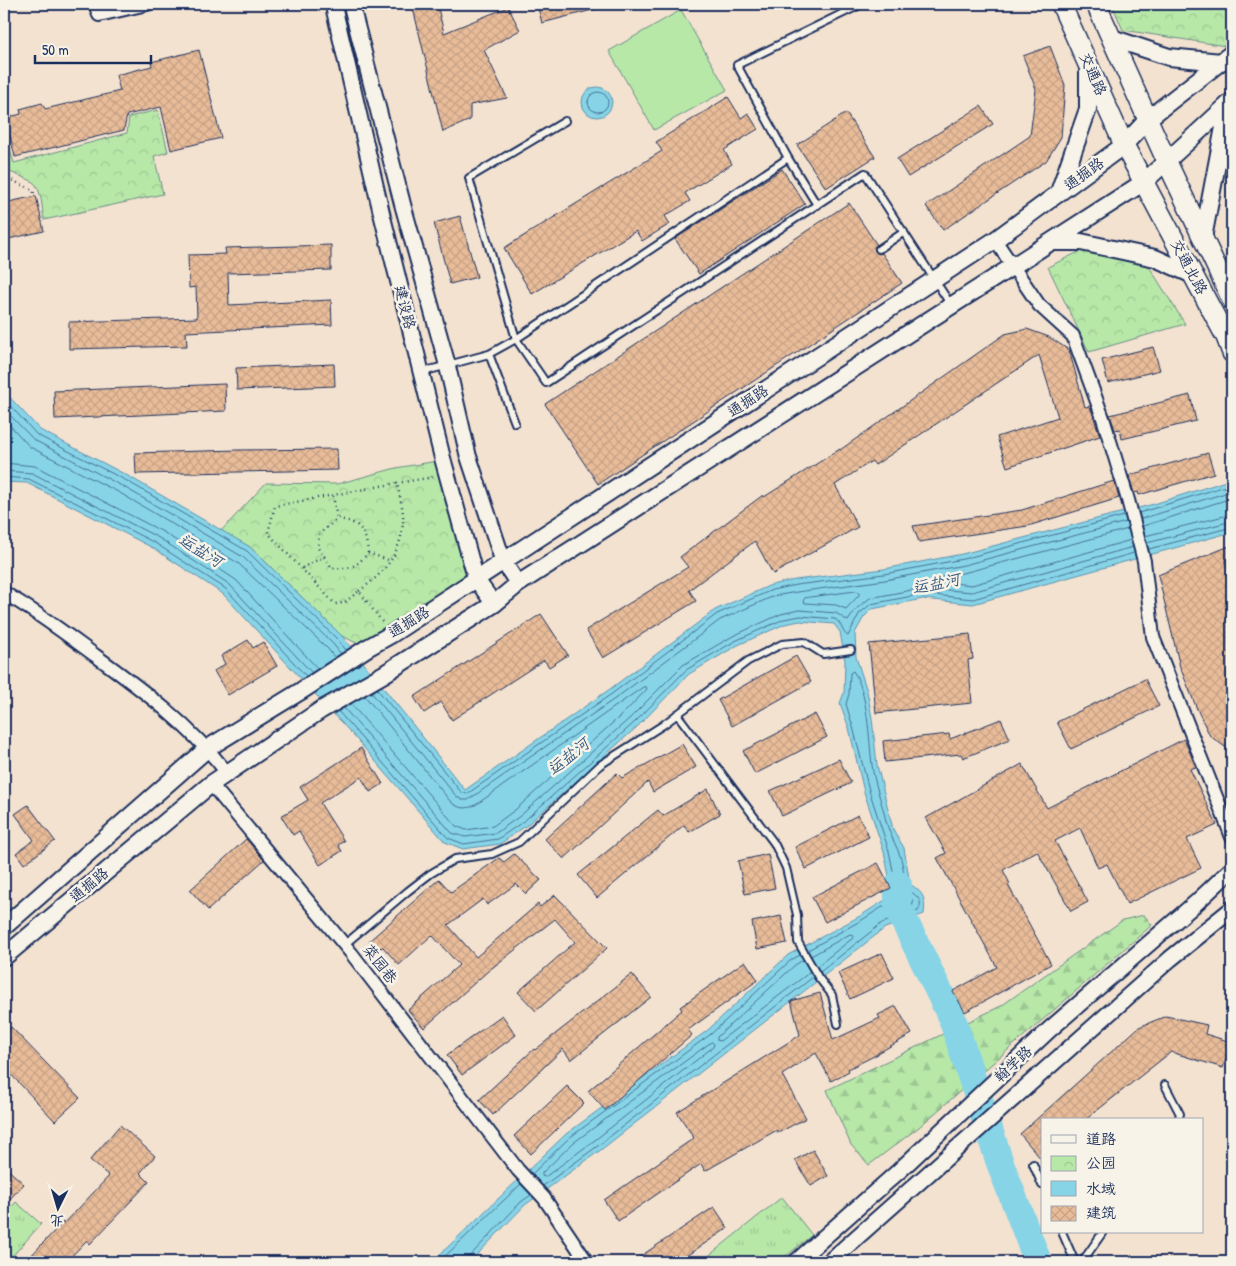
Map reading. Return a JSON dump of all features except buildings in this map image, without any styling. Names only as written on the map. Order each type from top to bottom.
[{"type":"main road","name":"交通路","points":[[1061,4],[1124,145],[1144,182]]},
{"type":"main road","points":[[1096,4],[1149,118],[1226,58]]},
{"type":"main road","points":[[1112,38],[1169,57],[1226,58]]},
{"type":"main road","points":[[1059,192],[1088,109],[1088,65]]},
{"type":"main road","points":[[1167,162],[1230,104]]},
{"type":"main road","points":[[1203,238],[1230,104]]},
{"type":"main road","name":"通掘路","points":[[8,923],[208,748],[392,634],[995,240],[1124,145],[1149,118]]},
{"type":"main road","name":"交通北路","points":[[1149,118],[1167,162],[1232,300]]},
{"type":"main road","name":"通掘路","points":[[4,956],[211,784],[227,773],[322,710],[384,674],[494,604],[518,584],[951,305],[1053,242],[1144,182],[1167,162]]},
{"type":"main road","name":"交通北路","points":[[1144,182],[1226,337],[1232,353]]},
{"type":"main road","points":[[1053,242],[1081,242],[1155,258],[1193,275]]},
{"type":"street","points":[[95,4],[99,15],[147,4]]},
{"type":"street","name":"建设路","points":[[333,4],[380,208],[447,475],[476,579],[494,604]]},
{"type":"street","name":"建设路","points":[[351,4],[403,206],[446,360],[468,455],[503,561],[518,584]]},
{"type":"street","points":[[995,240],[1040,305],[1073,336],[1104,418],[1128,500],[1144,561],[1153,637],[1232,837]]},
{"type":"street","points":[[4,593],[33,609],[141,689],[208,748],[227,773]]},
{"type":"street","name":"菜园巷","points":[[211,784],[344,945],[518,1170],[544,1198],[587,1262]]},
{"type":"street","name":"翰学路","points":[[796,1262],[899,1171],[1048,1030],[1232,869]]},
{"type":"street","name":"翰学路","points":[[829,1262],[1170,959],[1232,909]]},
{"type":"lane","points":[[817,205],[788,158],[737,65],[862,4]]},
{"type":"lane","points":[[566,121],[468,178],[516,338],[546,383],[865,172],[951,305]]},
{"type":"lane","points":[[421,372],[489,354],[788,158]]},
{"type":"lane","points":[[880,249],[904,232]]},
{"type":"lane","points":[[489,354],[515,423]]},
{"type":"lane","points":[[344,945],[408,891],[430,874],[455,859],[492,854],[519,842],[600,765],[677,714],[748,660],[782,644],[804,642],[823,654],[851,650]]},
{"type":"lane","points":[[677,714],[774,843],[786,868],[797,915],[798,942],[818,977],[832,995],[838,1024]]},
{"type":"lane","points":[[1165,1085],[1180,1114],[1179,1118]]},
{"type":"lane","points":[[1033,1164],[1041,1183]]},
{"type":"lane","points":[[1063,1234],[1075,1262]]},
{"type":"lane","points":[[1082,1262],[1102,1234]]},
{"type":"path","points":[[4,175],[12,181],[34,191],[33,197]]},
{"type":"path","points":[[397,483],[403,513],[401,535],[391,561],[376,578],[344,603],[334,604],[268,533],[275,506],[397,483],[447,475]]},
{"type":"path","points":[[333,495],[337,519]]},
{"type":"path","points":[[337,519],[351,520],[361,529],[367,540],[368,553],[358,565],[345,569],[332,568],[318,548],[319,534],[337,519]]},
{"type":"path","points":[[368,553],[391,561]]},
{"type":"path","points":[[301,568],[325,556]]},
{"type":"path","points":[[359,591],[392,634]]},
{"type":"green space","points":[[1112,4],[1232,4],[1232,47],[1123,30]]},
{"type":"green space","points":[[681,10],[727,90],[654,130],[609,51]]},
{"type":"green space","points":[[158,110],[168,152],[154,156],[163,194],[44,220],[40,194],[36,185],[30,180],[4,168],[4,129],[14,163],[127,133],[129,117]]},
{"type":"green space","points":[[1095,244],[1145,260],[1185,324],[1089,352],[1048,267]]},
{"type":"green space","points":[[443,460],[476,579],[367,648],[342,636],[250,547],[221,531],[266,483],[337,484],[396,468]]},
{"type":"green space","points":[[1144,915],[1152,925],[919,1127],[869,1165],[851,1145],[827,1090],[1001,1006],[1123,920]]},
{"type":"green space","points":[[782,1197],[812,1235],[779,1262],[701,1262]]},
{"type":"green space","points":[[16,1202],[41,1224],[7,1262],[4,1262],[4,1216]]},
{"type":"water","points":[[597,87],[608,91],[612,102],[608,113],[597,117],[586,113],[582,102],[586,91]]},
{"type":"water","name":"运盐河","points":[[4,391],[40,430],[130,477],[250,547],[342,636],[465,790],[610,689],[715,610],[771,585],[795,580],[884,569],[962,554],[1154,504],[1232,479],[1232,532],[973,604],[923,599],[872,609],[864,617],[855,633],[856,657],[867,691],[877,765],[893,829],[904,848],[910,884],[923,896],[924,914],[885,928],[602,1149],[525,1205],[470,1262],[432,1262],[566,1134],[708,1030],[788,955],[860,916],[893,895],[884,852],[864,792],[849,728],[840,703],[844,693],[845,661],[840,632],[834,624],[800,621],[785,624],[738,645],[689,674],[638,726],[527,825],[500,844],[463,849],[445,842],[352,734],[223,594],[153,548],[27,483],[4,482]]},
{"type":"waterway","points":[[898,885],[898,908],[952,1018],[1000,1163],[1038,1262]]}]
